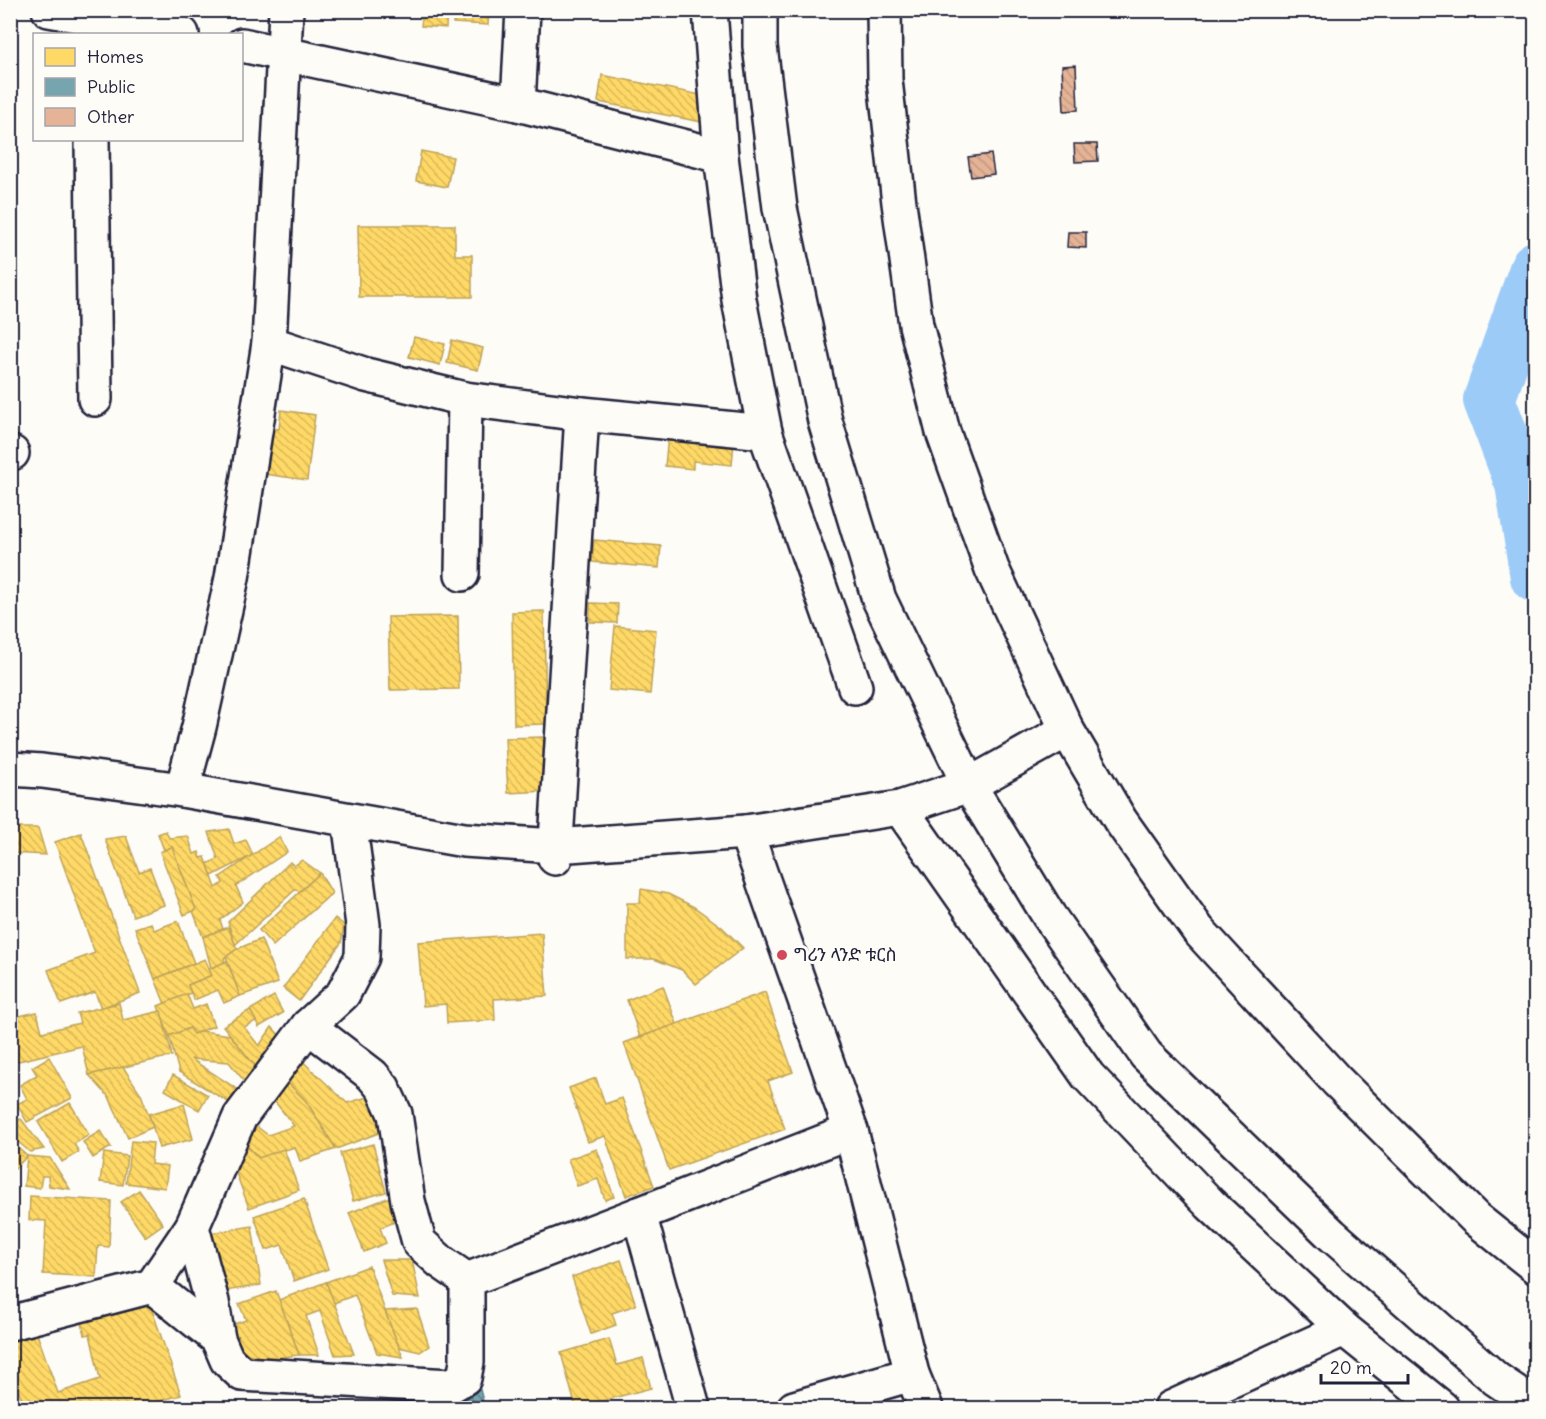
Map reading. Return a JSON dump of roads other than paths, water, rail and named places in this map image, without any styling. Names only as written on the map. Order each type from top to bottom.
[{"type":"street","points":[[49,10],[91,26],[171,33]]},
{"type":"street","points":[[182,790],[199,727],[232,578],[269,343],[286,10]]},
{"type":"street","points":[[518,105],[523,10]]},
{"type":"street","points":[[710,10],[722,156],[739,300],[765,432],[855,687]]},
{"type":"street","points":[[760,10],[760,46],[780,208],[825,421],[879,599],[969,785],[1050,916],[1146,1055],[1332,1235],[1496,1379],[1536,1406]]},
{"type":"street","points":[[884,10],[885,80],[897,192],[916,326],[924,358],[943,432],[992,569],[1067,730],[1120,820],[1198,930],[1337,1082],[1475,1218],[1536,1267]]},
{"type":"street","points":[[243,45],[283,52],[518,105],[722,156]]},
{"type":"street","points":[[92,141],[95,399]]},
{"type":"street","points":[[269,343],[366,375],[465,399],[582,414],[765,432]]},
{"type":"street","points":[[462,574],[465,399]]},
{"type":"street","points":[[556,852],[582,414]]},
{"type":"street","points":[[10,770],[42,771],[182,790],[464,840],[556,852],[746,832],[900,808],[969,785],[1067,730]]},
{"type":"street","points":[[900,808],[1088,1076],[1210,1204],[1344,1329],[1442,1408]]},
{"type":"street","points":[[10,1323],[152,1286],[192,1227],[240,1117],[308,1026],[343,994],[362,957],[363,925],[349,820]]},
{"type":"street","points":[[746,832],[851,1131],[912,1374],[926,1408]]},
{"type":"street","points":[[308,1026],[372,1075],[383,1088],[395,1114],[408,1201],[419,1242],[441,1262],[467,1280]]},
{"type":"street","points":[[467,1280],[851,1131]]},
{"type":"street","points":[[639,1214],[693,1408]]},
{"type":"street","points":[[192,1227],[212,1302],[218,1339],[227,1360],[242,1374],[450,1386],[465,1378],[467,1280]]},
{"type":"street","points":[[152,1286],[218,1339]]},
{"type":"street","points":[[1171,1408],[1344,1329]]},
{"type":"street","points":[[794,1408],[912,1374]]},
{"type":"waterway","points":[[1536,267],[1489,400],[1521,484],[1536,577]]},
{"type":"place","name":"ግሪን ላንድ ቱርስ","points":[[782,955]]}]
